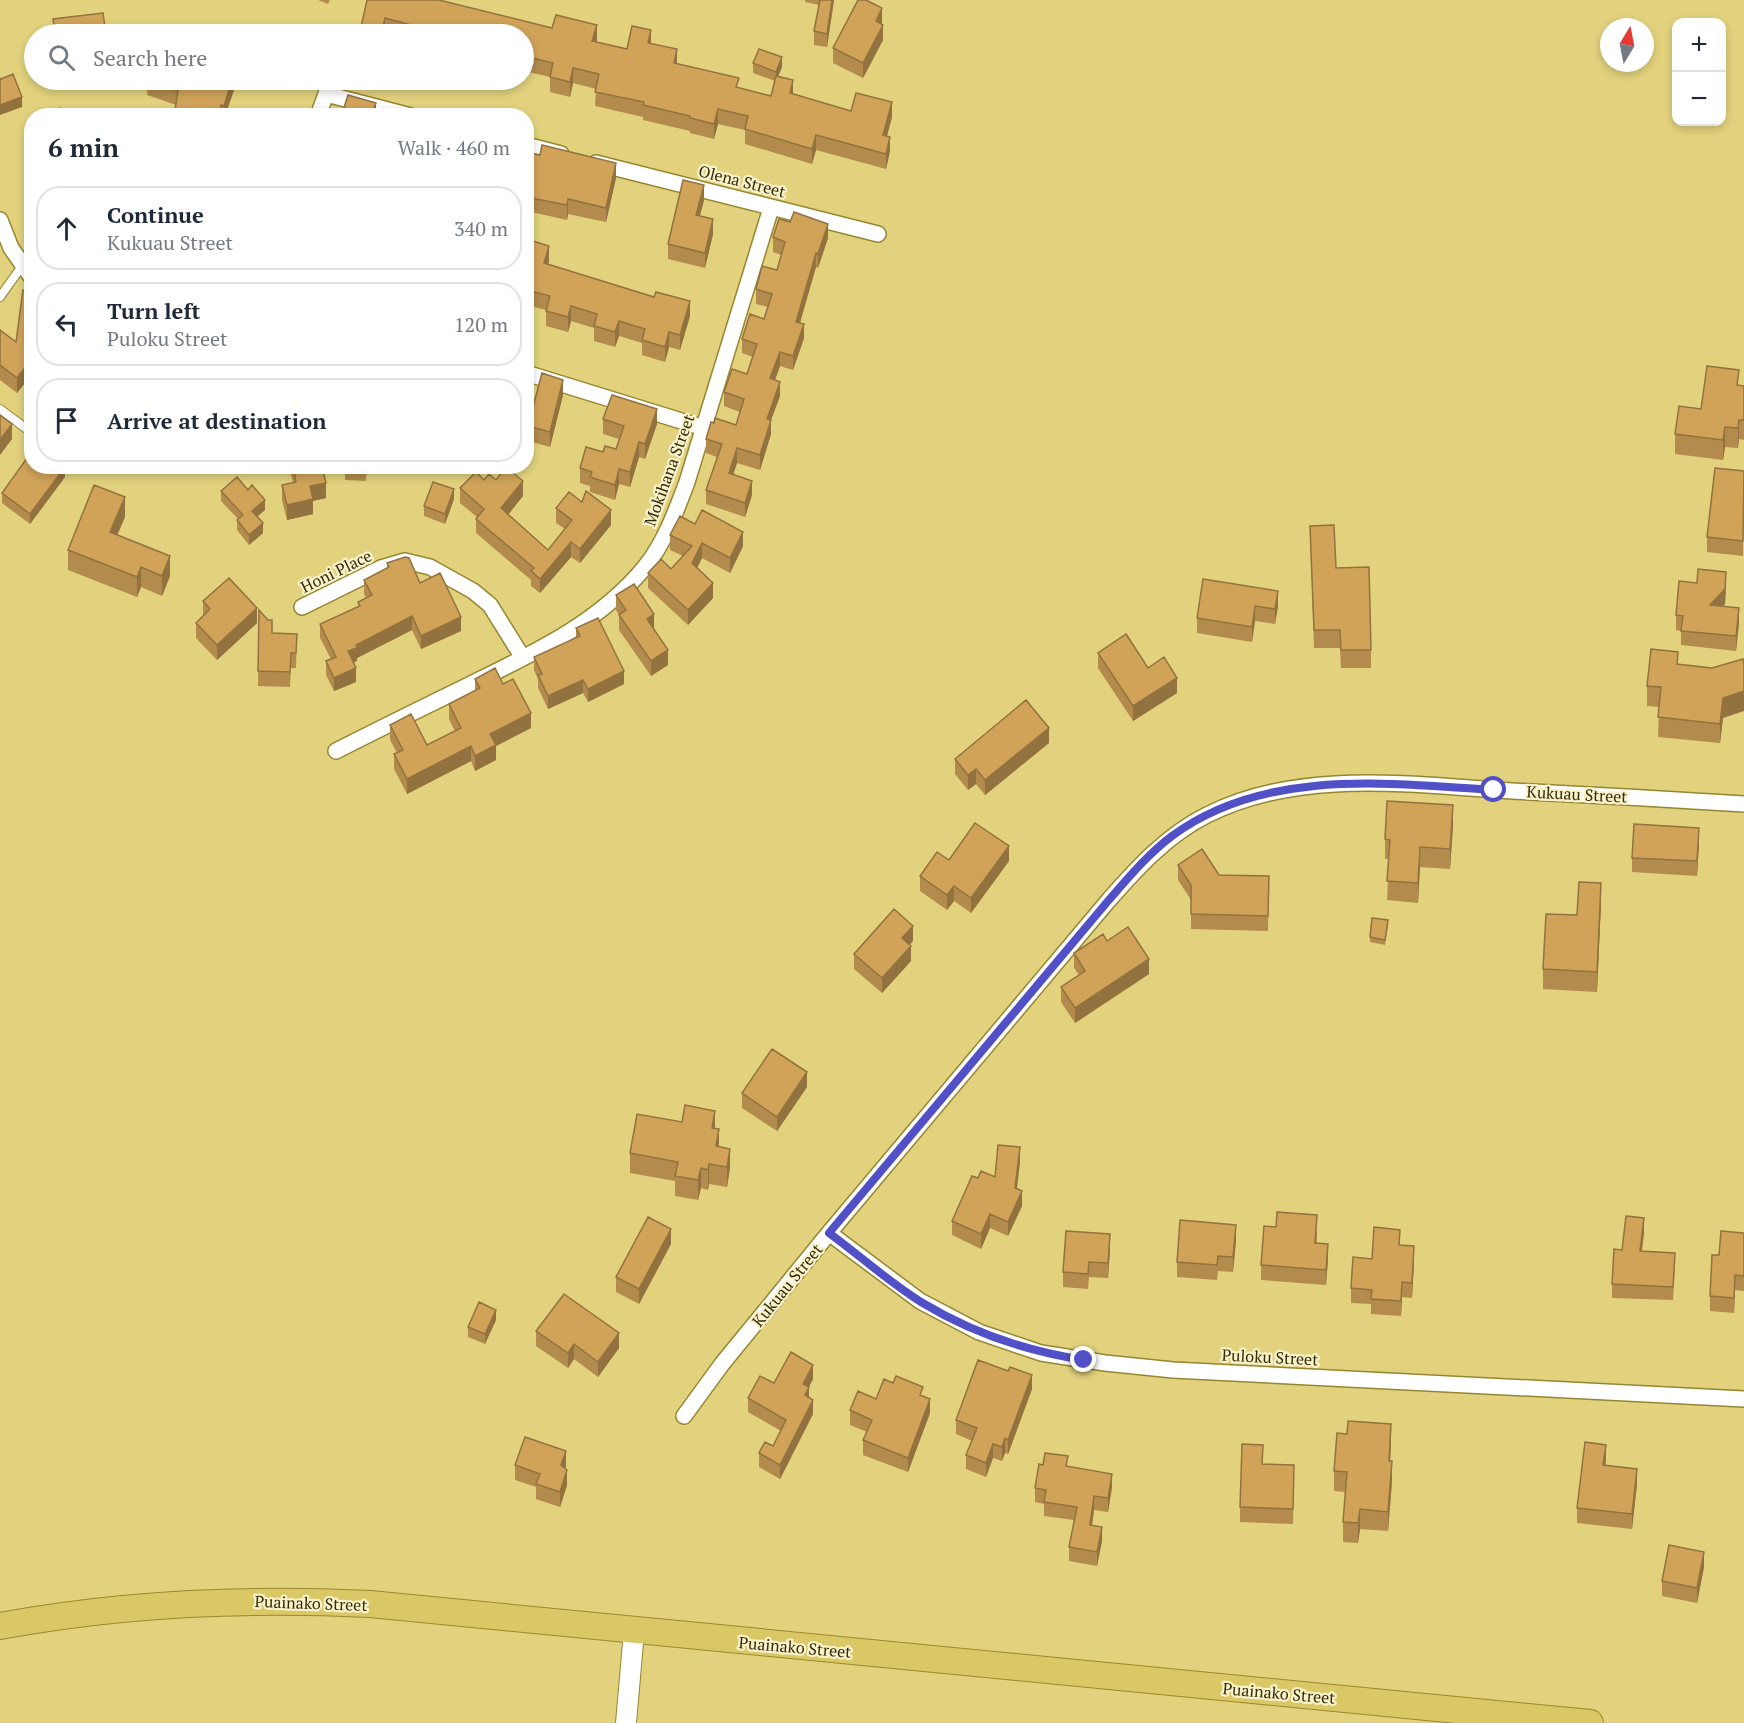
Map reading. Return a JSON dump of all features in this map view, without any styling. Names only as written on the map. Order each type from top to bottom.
[{"type":"highway","name":"Puainako Street","points":[[0,1626],[145,1606],[264,1600],[370,1604],[1590,1723]]},
{"type":"street","points":[[321,108],[328,90]]},
{"type":"street","points":[[337,90],[388,108]]},
{"type":"street","name":"Olena Street","points":[[534,147],[878,234]]},
{"type":"street","name":"Mokihana Street","points":[[336,751],[523,658],[576,629],[614,600],[646,566],[671,526],[704,428],[771,207]]},
{"type":"street","points":[[0,220],[11,248],[24,268]]},
{"type":"street","points":[[534,375],[704,428]]},
{"type":"street","name":"Honi Place","points":[[302,607],[381,568],[405,561],[430,567],[473,591],[490,605],[523,658]]},
{"type":"street","name":"Kukuau Street","points":[[684,1416],[722,1364],[829,1233],[1138,867],[1172,836],[1208,815],[1251,798],[1296,788],[1380,783],[1744,804]]},
{"type":"street","name":"Puloku Street","points":[[829,1233],[920,1301],[979,1332],[1041,1353],[1173,1370],[1744,1399]]},
{"type":"street","points":[[626,1723],[634,1631]]},
{"type":"lane","points":[[0,297],[24,275]]},
{"type":"lane","points":[[0,409],[24,427]]},
{"type":"building","points":[[367,0],[439,0],[552,28],[556,15],[597,25],[592,41],[627,49],[632,26],[651,30],[648,43],[677,49],[674,63],[739,78],[736,87],[771,96],[776,76],[793,80],[790,93],[851,111],[856,93],[892,102],[883,135],[890,137],[886,154],[816,135],[812,149],[745,129],[748,116],[718,109],[714,124],[643,105],[644,102],[595,92],[599,74],[573,68],[570,82],[550,77],[553,63],[534,58],[534,24],[407,24],[385,18],[384,24],[362,24]]},
{"type":"building","points":[[820,0],[832,0],[827,34],[814,31]]},
{"type":"building","points":[[858,0],[866,0],[882,8],[876,21],[883,25],[863,63],[833,48]]},
{"type":"building","points":[[103,13],[105,24],[54,24],[53,19]]},
{"type":"building","points":[[759,49],[782,57],[776,72],[753,63]]},
{"type":"building","points":[[13,74],[22,97],[0,105],[0,78]]},
{"type":"building","points":[[175,90],[229,90],[224,106],[221,105],[220,108],[175,108],[178,91]]},
{"type":"building","points":[[348,95],[376,103],[374,108],[344,108]]},
{"type":"building","points":[[542,145],[616,163],[606,208],[568,199],[567,205],[534,199],[534,154],[540,155]]},
{"type":"building","points":[[683,180],[704,185],[696,215],[713,219],[705,253],[668,244]]},
{"type":"building","points":[[794,212],[828,224],[818,254],[816,253],[796,322],[804,324],[793,356],[780,352],[770,378],[780,382],[767,419],[771,420],[760,455],[737,448],[729,473],[752,481],[745,503],[706,490],[722,444],[706,439],[711,422],[714,423],[715,418],[736,425],[744,399],[724,392],[732,369],[747,374],[757,344],[742,339],[750,314],[764,319],[772,294],[756,289],[762,266],[777,270],[785,242],[773,237],[779,219],[790,222]]},
{"type":"building","points":[[534,241],[549,246],[544,263],[654,297],[656,292],[690,301],[680,335],[669,332],[665,347],[642,340],[645,329],[619,321],[615,332],[594,326],[597,314],[571,306],[568,317],[546,311],[550,296],[534,292]]},
{"type":"building","points":[[24,290],[24,369],[17,378],[0,365],[0,330],[16,342]]},
{"type":"building","points":[[1707,366],[1739,370],[1737,385],[1744,386],[1744,420],[1739,420],[1738,428],[1725,427],[1723,440],[1675,434],[1679,406],[1701,409]]},
{"type":"building","points":[[542,373],[563,380],[550,432],[534,428],[534,403]]},
{"type":"building","points":[[612,395],[657,409],[645,444],[639,442],[630,472],[619,469],[615,485],[590,477],[592,472],[580,468],[586,447],[603,452],[605,446],[616,449],[624,426],[603,419]]},
{"type":"building","points":[[0,415],[12,424],[0,440]]},
{"type":"building","points":[[24,462],[24,474],[60,474],[30,514],[2,493]]},
{"type":"building","points":[[1715,468],[1744,471],[1743,541],[1707,537]]},
{"type":"building","points":[[294,474],[324,474],[326,483],[310,486],[313,499],[287,505],[282,485],[296,482]]},
{"type":"building","points":[[474,474],[478,474],[484,480],[489,474],[496,480],[501,474],[514,474],[523,481],[501,508],[548,550],[572,520],[556,508],[569,492],[582,502],[586,491],[611,510],[580,549],[571,542],[540,579],[531,571],[534,568],[476,519],[484,509],[460,488]]},
{"type":"building","points":[[237,477],[248,490],[252,485],[265,500],[252,511],[263,523],[249,535],[237,520],[243,515],[221,491]]},
{"type":"building","points":[[433,482],[454,489],[445,514],[424,506]]},
{"type":"building","points":[[94,485],[125,497],[110,532],[170,556],[162,576],[141,567],[137,577],[68,550]]},
{"type":"building","points":[[702,510],[743,532],[730,558],[702,543],[692,563],[713,583],[688,610],[648,573],[661,559],[671,569],[692,546],[670,535],[680,516],[695,524]]},
{"type":"building","points":[[1334,525],[1336,568],[1369,567],[1371,650],[1341,650],[1340,630],[1314,630],[1310,526]]},
{"type":"building","points":[[405,557],[409,558],[420,583],[440,573],[461,617],[421,636],[412,616],[348,651],[356,668],[334,678],[326,661],[336,657],[320,624],[360,606],[358,602],[372,595],[364,580],[389,567],[387,563]]},
{"type":"building","points":[[1698,569],[1726,572],[1725,589],[1710,605],[1739,608],[1736,636],[1681,631],[1683,616],[1676,615],[1679,581],[1697,583]]},
{"type":"building","points":[[229,578],[257,608],[217,645],[196,623],[210,609],[203,601]]},
{"type":"building","points":[[1203,579],[1278,591],[1275,609],[1255,606],[1252,627],[1197,618]]},
{"type":"building","points":[[634,584],[654,614],[647,619],[668,650],[651,661],[619,615],[626,610],[616,595]]},
{"type":"building","points":[[259,610],[268,620],[272,620],[272,633],[297,634],[296,653],[291,653],[290,672],[258,671]]},
{"type":"building","points":[[598,618],[624,671],[588,689],[583,680],[548,696],[538,675],[542,674],[534,657],[580,636],[576,628]]},
{"type":"building","points":[[1126,634],[1148,668],[1164,657],[1177,678],[1133,706],[1098,653]]},
{"type":"building","points":[[1651,649],[1678,652],[1677,664],[1712,668],[1743,659],[1744,691],[1723,698],[1720,724],[1658,717],[1661,687],[1647,686]]},
{"type":"building","points":[[495,668],[503,684],[513,679],[531,713],[490,734],[496,745],[475,756],[471,746],[407,779],[394,754],[403,750],[390,725],[411,714],[427,745],[461,728],[449,704],[480,688],[475,679]]},
{"type":"building","points":[[1026,700],[1049,728],[985,780],[976,769],[968,775],[955,759]]},
{"type":"building","points":[[1387,801],[1453,805],[1450,849],[1420,847],[1418,883],[1387,881],[1390,840],[1385,839]]},
{"type":"building","points":[[975,823],[1009,846],[971,898],[954,886],[947,895],[920,876],[937,852],[949,860]]},
{"type":"building","points":[[1634,824],[1699,828],[1697,861],[1632,858]]},
{"type":"building","points":[[1202,849],[1219,875],[1269,876],[1268,916],[1191,914],[1191,885],[1178,865]]},
{"type":"building","points":[[1579,882],[1601,883],[1597,972],[1543,969],[1546,914],[1577,915]]},
{"type":"building","points":[[894,909],[913,926],[902,938],[911,946],[882,978],[854,954]]},
{"type":"building","points":[[1372,918],[1388,920],[1385,940],[1370,937]]},
{"type":"building","points":[[1128,927],[1149,959],[1075,1008],[1061,987],[1085,971],[1074,953],[1103,934],[1107,941]]},
{"type":"building","points":[[772,1049],[807,1072],[777,1117],[742,1093]]},
{"type":"building","points":[[685,1105],[715,1111],[712,1128],[719,1129],[716,1146],[730,1149],[727,1167],[709,1164],[708,1170],[701,1168],[698,1180],[675,1176],[678,1162],[630,1153],[637,1114],[682,1122]]},
{"type":"building","points":[[998,1145],[1020,1147],[1015,1188],[1022,1191],[1008,1222],[990,1214],[981,1234],[952,1221],[972,1176],[978,1178],[981,1171],[995,1177]]},
{"type":"building","points":[[1277,1212],[1317,1215],[1315,1243],[1328,1244],[1326,1270],[1261,1265],[1264,1226],[1276,1227]]},
{"type":"building","points":[[1626,1216],[1644,1218],[1640,1251],[1675,1253],[1673,1287],[1612,1284],[1614,1249],[1622,1250]]},
{"type":"building","points":[[648,1217],[671,1229],[639,1289],[616,1277]]},
{"type":"building","points":[[1180,1220],[1236,1225],[1233,1257],[1218,1256],[1217,1265],[1177,1262]]},
{"type":"building","points":[[1374,1227],[1400,1230],[1399,1245],[1414,1246],[1412,1283],[1402,1282],[1401,1301],[1371,1299],[1372,1290],[1351,1288],[1353,1257],[1372,1259]]},
{"type":"building","points":[[1066,1231],[1110,1234],[1108,1263],[1089,1262],[1088,1274],[1063,1272]]},
{"type":"building","points":[[1721,1231],[1744,1233],[1744,1276],[1735,1275],[1734,1298],[1710,1296],[1712,1255],[1719,1255]]},
{"type":"building","points":[[564,1294],[619,1333],[598,1362],[574,1344],[568,1353],[536,1331]]},
{"type":"building","points":[[479,1302],[496,1310],[485,1334],[468,1327]]},
{"type":"building","points":[[791,1352],[813,1365],[803,1384],[809,1387],[805,1395],[813,1400],[780,1465],[759,1453],[765,1442],[773,1446],[786,1420],[748,1398],[760,1376],[774,1383]]},
{"type":"building","points":[[978,1360],[1008,1371],[1010,1367],[1032,1375],[1008,1440],[1005,1438],[1002,1447],[993,1444],[986,1463],[966,1455],[977,1428],[956,1420]]},
{"type":"building","points":[[896,1376],[923,1387],[920,1395],[930,1399],[908,1458],[863,1440],[872,1420],[850,1410],[858,1391],[876,1399],[884,1379],[893,1383]]},
{"type":"building","points":[[1348,1421],[1391,1424],[1389,1461],[1392,1461],[1388,1512],[1360,1509],[1358,1523],[1343,1522],[1347,1472],[1334,1471],[1337,1433],[1347,1434]]},
{"type":"building","points":[[525,1437],[566,1451],[561,1465],[567,1470],[560,1492],[536,1484],[540,1474],[515,1465]]},
{"type":"building","points":[[1585,1442],[1606,1445],[1603,1465],[1637,1469],[1632,1514],[1577,1508]]},
{"type":"building","points":[[1242,1444],[1263,1445],[1262,1464],[1294,1465],[1293,1509],[1240,1507]]},
{"type":"building","points":[[1045,1453],[1068,1456],[1066,1466],[1112,1474],[1108,1498],[1094,1496],[1090,1525],[1102,1527],[1097,1552],[1069,1547],[1077,1507],[1044,1502],[1046,1490],[1035,1488],[1039,1464],[1043,1465]]},
{"type":"building","points":[[1669,1545],[1704,1552],[1697,1588],[1662,1581]]},
{"type":"route","points":[[1084,1360],[1041,1353],[979,1332],[920,1301],[829,1233],[1108,901],[1138,867],[1172,836],[1208,815],[1251,798],[1296,788],[1380,783],[1494,790]]}]
